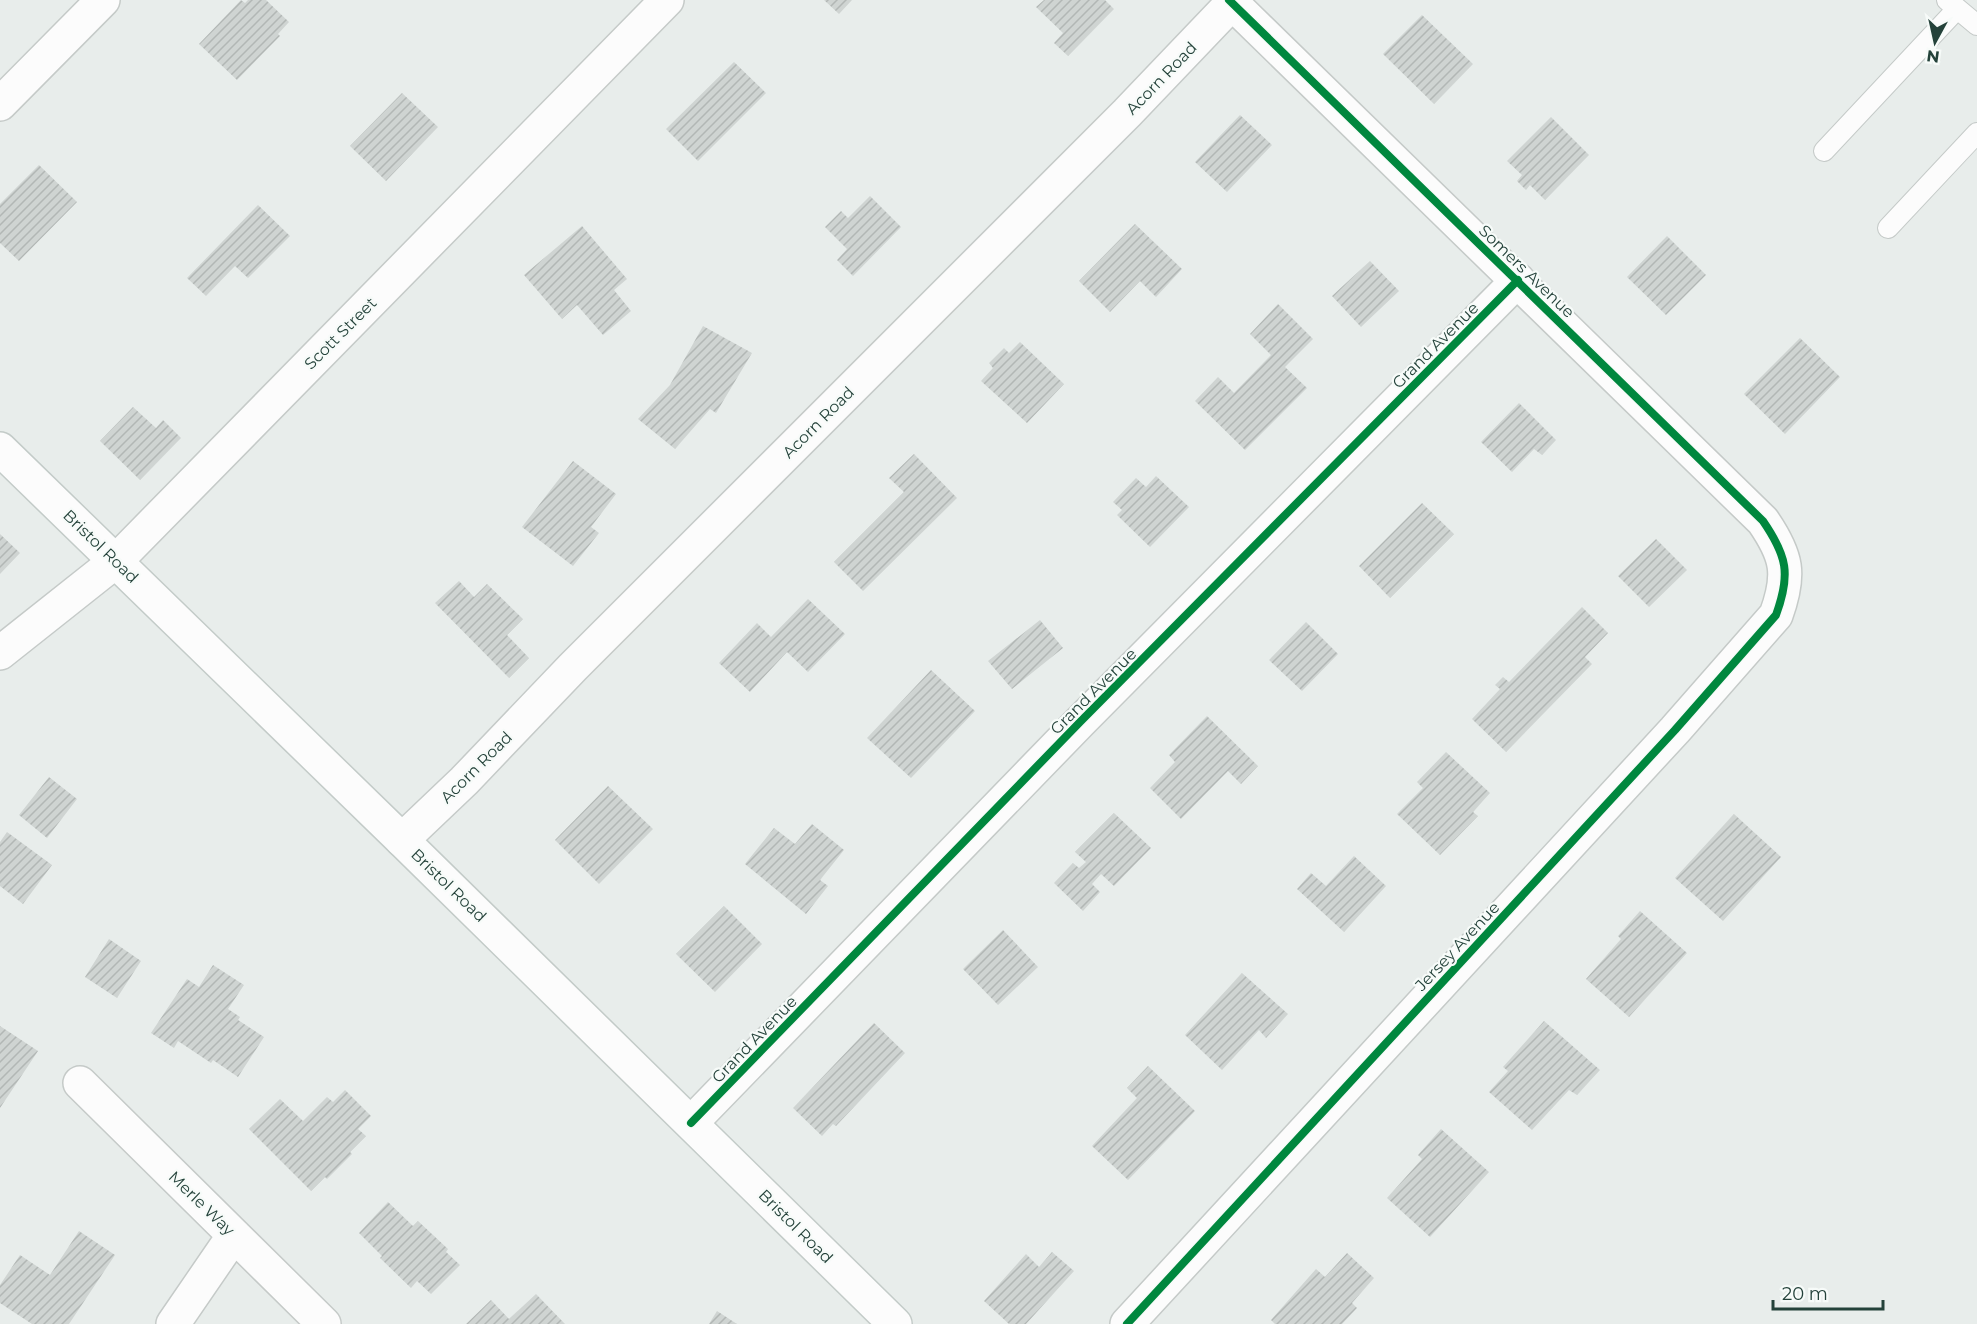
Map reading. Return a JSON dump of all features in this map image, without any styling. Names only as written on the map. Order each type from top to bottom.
[{"type":"street","points":[[0,104],[103,0]]},
{"type":"street","name":"Scott Street","points":[[0,653],[116,561],[667,0]]},
{"type":"street","name":"Somers Avenue","points":[[1230,2],[1763,521],[1779,544],[1785,573]]},
{"type":"street","name":"Acorn Road","points":[[402,840],[464,781],[573,666],[1127,113],[1230,2]]},
{"type":"street","name":"Grand Avenue","points":[[691,1123],[1080,722],[1518,280]]},
{"type":"street","name":"Bristol Road","points":[[0,449],[895,1324]]},
{"type":"street","name":"Jersey Avenue","points":[[1127,1324],[1659,747],[1776,615],[1784,594],[1785,573]]},
{"type":"street","name":"Merle Way","points":[[80,1083],[324,1324]]},
{"type":"street","points":[[173,1324],[234,1235]]},
{"type":"lane","points":[[1824,152],[1952,5],[1977,25]]},
{"type":"lane","points":[[1888,228],[1977,133]]},
{"type":"building","points":[[241,0],[245,3],[248,0],[266,0],[289,22],[278,34],[280,36],[237,80],[199,44]]},
{"type":"building","points":[[824,0],[852,0],[839,14]]},
{"type":"building","points":[[1044,0],[1105,0],[1114,9],[1068,56],[1054,43],[1063,33],[1036,7]]},
{"type":"building","points":[[1422,15],[1473,64],[1434,104],[1383,54]]},
{"type":"building","points":[[734,62],[766,93],[698,161],[666,129]]},
{"type":"building","points":[[402,93],[438,127],[386,181],[350,146]]},
{"type":"building","points":[[1240,115],[1272,145],[1227,192],[1195,162]]},
{"type":"building","points":[[1551,117],[1589,155],[1545,200],[1530,185],[1526,190],[1517,181],[1522,175],[1507,161]]},
{"type":"building","points":[[39,165],[77,202],[19,261],[0,243],[0,204]]},
{"type":"building","points":[[870,196],[901,227],[853,276],[837,260],[847,249],[825,227],[841,211],[848,218]]},
{"type":"building","points":[[258,205],[290,236],[248,278],[235,266],[206,296],[187,278]]},
{"type":"building","points":[[1135,224],[1182,269],[1156,297],[1140,281],[1110,312],[1079,281]]},
{"type":"building","points":[[582,226],[627,279],[614,290],[631,311],[603,335],[577,305],[562,319],[524,275]]},
{"type":"building","points":[[1667,236],[1706,275],[1666,315],[1627,277]]},
{"type":"building","points":[[1370,261],[1399,291],[1361,327],[1332,296]]},
{"type":"building","points":[[1278,304],[1313,339],[1285,367],[1307,388],[1245,450],[1195,401],[1218,377],[1234,393],[1271,355],[1250,334]]},
{"type":"building","points":[[703,326],[752,353],[716,413],[710,409],[675,449],[638,419],[670,385]]},
{"type":"building","points":[[1800,338],[1840,377],[1785,434],[1744,394]]},
{"type":"building","points":[[1020,342],[1064,384],[1027,423],[981,381],[993,368],[989,363],[1004,348],[1009,353]]},
{"type":"building","points":[[1519,403],[1556,440],[1542,455],[1534,449],[1512,472],[1481,442]]},
{"type":"building","points":[[133,407],[156,428],[163,420],[181,438],[140,480],[100,441]]},
{"type":"building","points":[[914,454],[957,498],[863,591],[834,562],[904,492],[889,478]]},
{"type":"building","points":[[573,461],[616,494],[591,527],[599,533],[573,566],[522,527]]},
{"type":"building","points":[[1156,476],[1189,507],[1150,547],[1117,515],[1122,510],[1113,502],[1136,478],[1146,487]]},
{"type":"building","points":[[1422,503],[1454,534],[1390,598],[1359,566]]},
{"type":"building","points":[[0,534],[20,553],[0,574]]},
{"type":"building","points":[[1656,539],[1687,570],[1649,607],[1618,576]]},
{"type":"building","points":[[459,581],[474,597],[487,584],[523,619],[507,635],[529,658],[509,678],[435,603]]},
{"type":"building","points":[[808,599],[845,634],[808,672],[787,652],[750,692],[719,663],[757,623],[771,637]]},
{"type":"building","points":[[1582,607],[1608,633],[1585,657],[1592,664],[1506,752],[1472,719],[1500,689],[1495,685],[1503,677],[1509,682]]},
{"type":"building","points":[[1040,620],[1063,648],[1012,689],[988,661]]},
{"type":"building","points":[[1306,622],[1338,654],[1302,691],[1269,660]]},
{"type":"building","points":[[931,670],[975,711],[911,778],[867,738]]},
{"type":"building","points":[[1207,716],[1258,766],[1241,784],[1228,771],[1181,819],[1150,788],[1175,762],[1169,755]]},
{"type":"building","points":[[1446,752],[1490,793],[1473,812],[1478,816],[1440,855],[1397,814],[1423,788],[1417,782]]},
{"type":"building","points":[[49,777],[77,799],[47,838],[19,815]]},
{"type":"building","points":[[608,786],[653,829],[599,884],[555,840]]},
{"type":"building","points":[[1114,813],[1151,848],[1114,886],[1101,874],[1092,884],[1100,892],[1083,911],[1054,883],[1073,863],[1079,868],[1086,862],[1075,852]]},
{"type":"building","points":[[1734,814],[1781,857],[1723,921],[1675,878]]},
{"type":"building","points":[[812,824],[844,850],[820,880],[828,886],[806,914],[745,864],[774,828],[795,844]]},
{"type":"building","points":[[7,832],[52,865],[23,904],[0,886],[0,842]]},
{"type":"building","points":[[1354,856],[1386,886],[1344,932],[1297,889],[1311,873],[1326,886]]},
{"type":"building","points":[[724,906],[762,944],[715,992],[676,954]]},
{"type":"building","points":[[1640,911],[1687,953],[1629,1017],[1586,979],[1621,939],[1618,936]]},
{"type":"building","points":[[1003,930],[1038,967],[998,1005],[963,969]]},
{"type":"building","points":[[109,939],[141,961],[117,998],[85,977]]},
{"type":"building","points":[[213,965],[244,985],[228,1009],[240,1017],[238,1020],[264,1037],[238,1077],[213,1060],[211,1063],[178,1041],[174,1048],[151,1033],[187,979],[199,987]]},
{"type":"building","points":[[1242,973],[1288,1014],[1266,1038],[1259,1030],[1222,1070],[1185,1035]]},
{"type":"building","points":[[1544,1021],[1600,1070],[1577,1095],[1569,1090],[1532,1130],[1489,1092],[1508,1071],[1503,1067]]},
{"type":"building","points":[[874,1023],[905,1053],[836,1126],[833,1124],[822,1136],[793,1108]]},
{"type":"building","points":[[0,1026],[38,1051],[0,1108]]},
{"type":"building","points":[[1148,1066],[1195,1111],[1128,1180],[1092,1146],[1137,1098],[1127,1088]]},
{"type":"building","points":[[345,1090],[371,1116],[358,1129],[366,1136],[327,1179],[325,1177],[311,1191],[249,1129],[280,1099],[303,1121],[327,1097],[333,1102]]},
{"type":"building","points":[[1441,1129],[1489,1172],[1430,1237],[1387,1198],[1422,1159],[1418,1155]]},
{"type":"building","points":[[388,1202],[413,1226],[418,1221],[448,1249],[446,1252],[460,1265],[431,1294],[417,1281],[411,1288],[380,1258],[382,1256],[359,1233]]},
{"type":"building","points":[[79,1231],[115,1255],[69,1324],[32,1324],[0,1303],[0,1285],[20,1255],[50,1275]]},
{"type":"building","points":[[1052,1252],[1074,1271],[1026,1324],[1009,1324],[984,1301],[1026,1254],[1039,1267]]},
{"type":"building","points":[[1347,1253],[1374,1278],[1352,1303],[1357,1308],[1342,1324],[1275,1324],[1271,1320],[1316,1269],[1325,1277]]},
{"type":"building","points":[[536,1294],[565,1324],[466,1324],[491,1300],[509,1319]]},
{"type":"building","points":[[717,1311],[737,1324],[709,1324]]},
{"type":"cycle path","points":[[1127,1324],[1675,730],[1776,615],[1785,576],[1782,555],[1763,521],[1229,0]]},
{"type":"cycle path","points":[[691,1123],[1080,722],[1518,280]]}]
